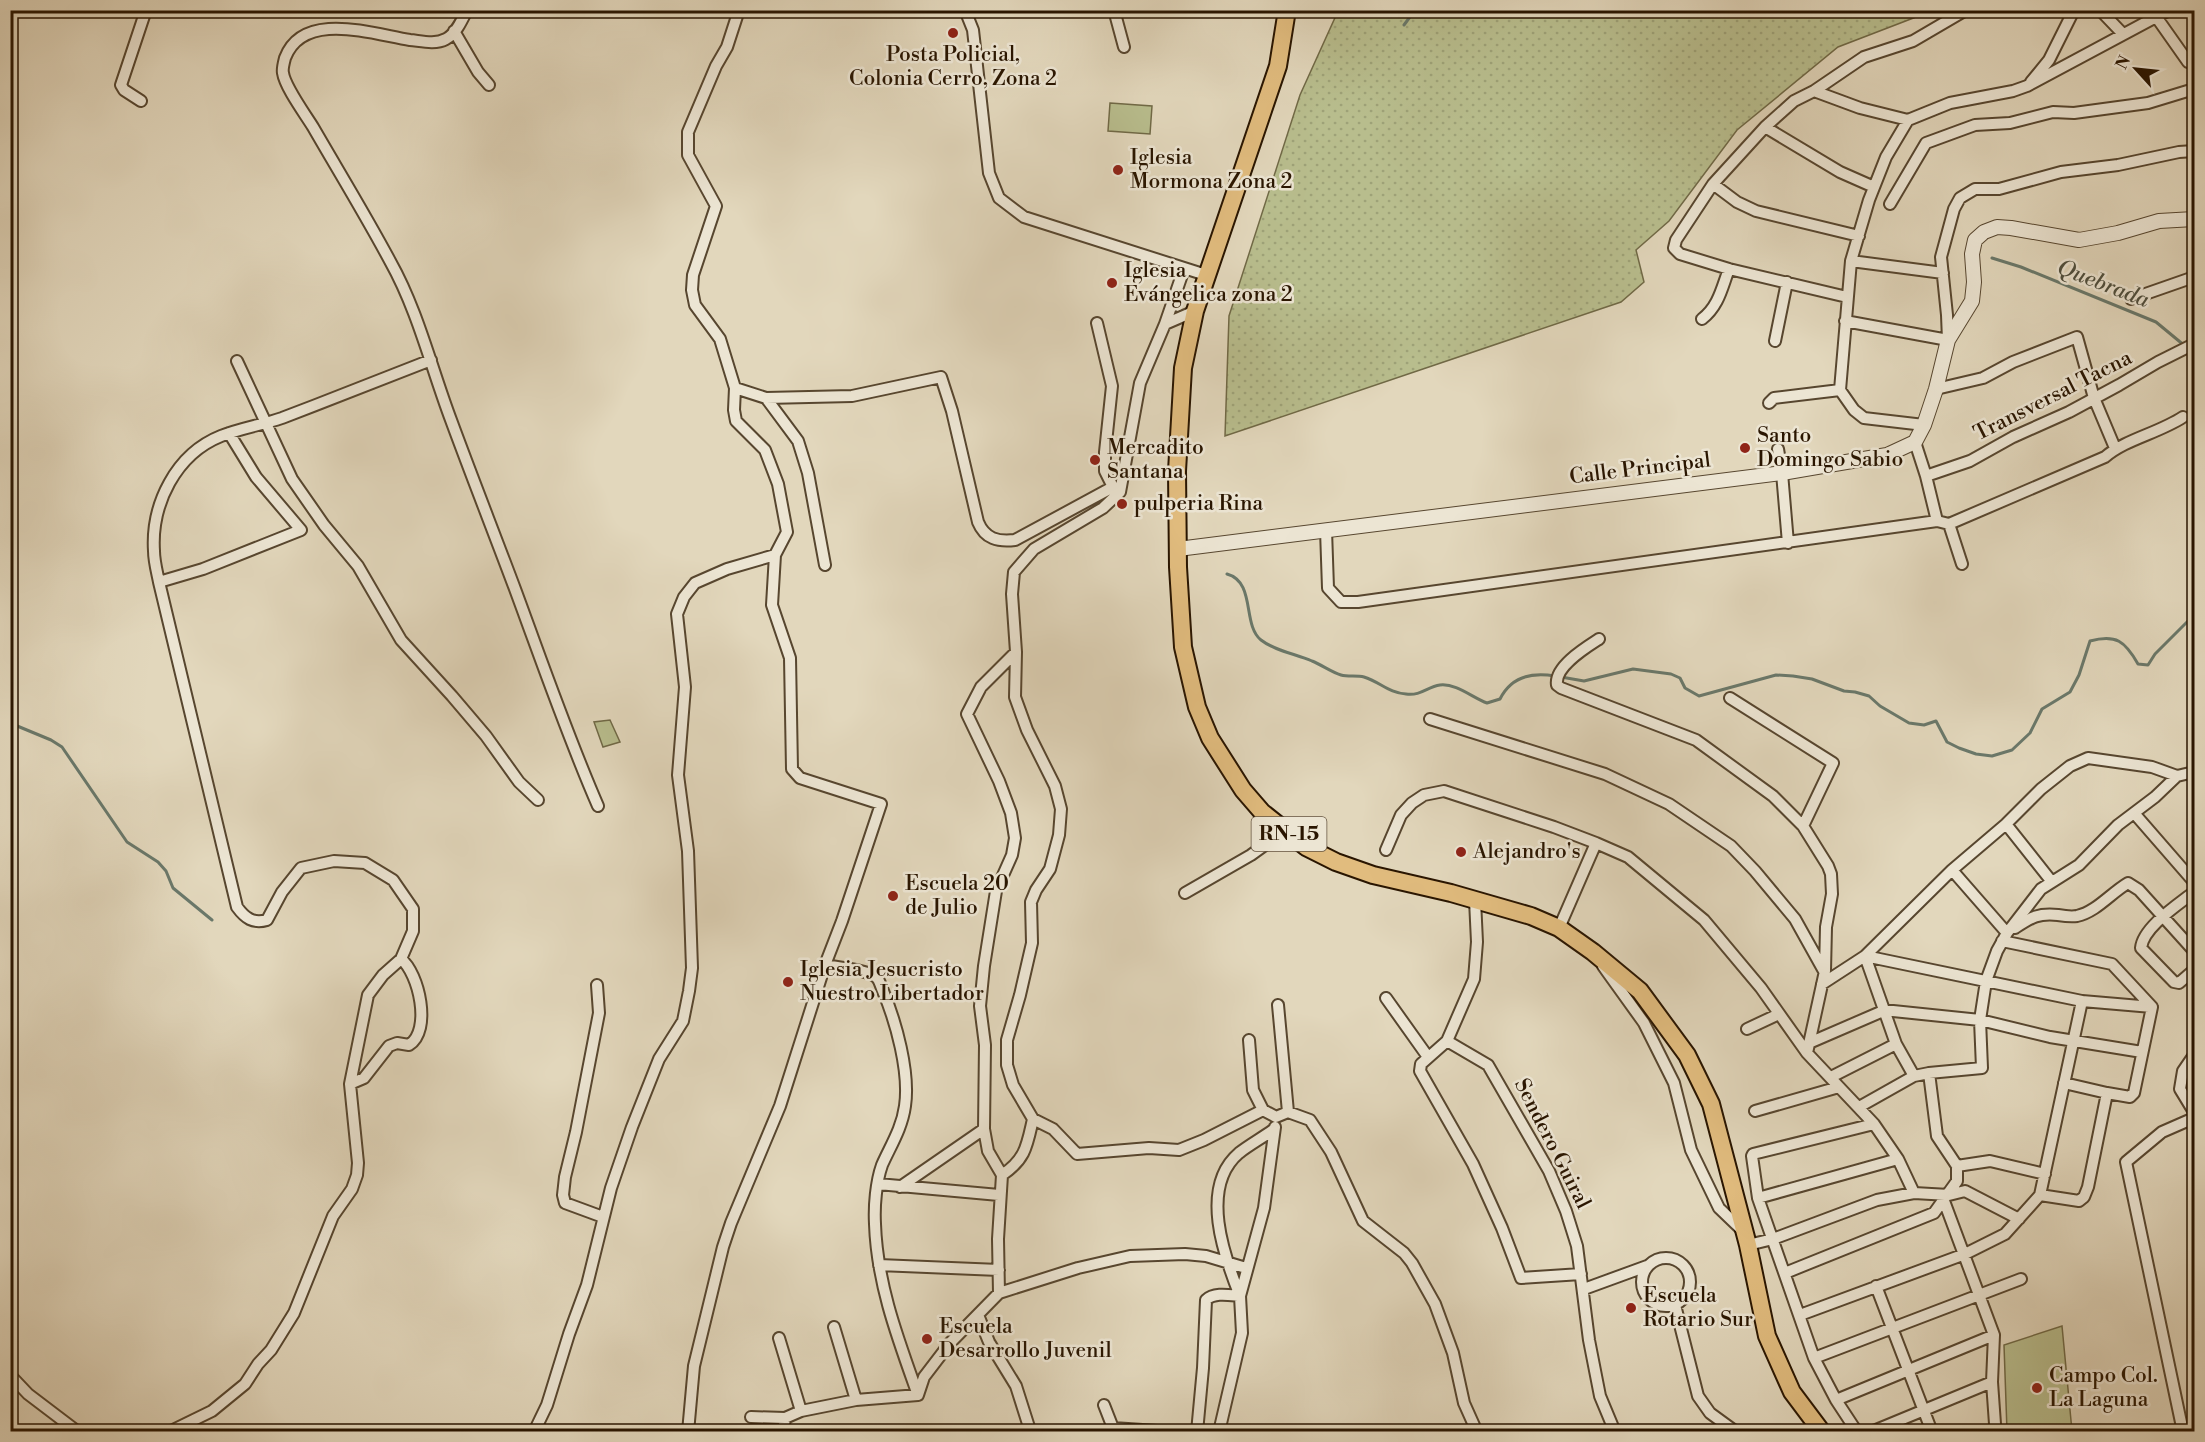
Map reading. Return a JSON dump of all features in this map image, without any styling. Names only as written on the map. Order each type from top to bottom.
[{"type":"main road","name":"RN-15","points":[[1287,10],[1278,66],[1206,275],[1195,311],[1183,368],[1177,471],[1178,549],[1183,647],[1197,708],[1228,770],[1262,812],[1306,847],[1336,862],[1373,875],[1475,900],[1531,916],[1559,928],[1593,952],[1640,991],[1687,1055],[1711,1104],[1746,1238],[1767,1336],[1792,1392],[1822,1431]]},
{"type":"street","points":[[141,101],[121,86],[146,10]]},
{"type":"street","points":[[467,10],[448,38],[430,42],[334,28],[321,28],[309,32],[297,39],[284,60],[282,73],[392,263],[410,302],[451,420],[470,466],[576,757],[598,806]]},
{"type":"street","points":[[688,1431],[694,1366],[723,1247],[780,1106],[825,965],[881,804],[800,778],[792,769],[790,658],[772,605],[775,555],[787,532],[778,484],[765,450],[736,421],[735,388],[720,339],[695,305],[692,290],[693,275],[716,206],[688,155],[688,132],[726,47],[739,10]]},
{"type":"street","points":[[965,10],[973,30],[989,173],[999,198],[1024,217],[1206,275]]},
{"type":"street","points":[[1114,10],[1124,47]]},
{"type":"street","points":[[1847,297],[1729,269],[1680,254],[1674,248],[1676,240],[1713,184],[1766,127],[1794,101],[1814,91],[1864,57],[1913,41],[1966,10]]},
{"type":"street","points":[[2027,86],[2049,60],[2074,10]]},
{"type":"street","points":[[2100,10],[2123,34]]},
{"type":"street","points":[[1814,91],[1860,108],[1908,120],[1950,103],[2013,91],[2027,86],[2169,10]]},
{"type":"street","points":[[2157,18],[2188,63]]},
{"type":"street","points":[[454,31],[477,72],[489,85]]},
{"type":"street","points":[[1890,204],[1926,143],[1975,125],[2010,123],[2053,112],[2074,113],[2148,104],[2194,89]]},
{"type":"street","points":[[1908,120],[1886,157],[1874,187],[1851,261],[1840,390],[1854,410],[1864,418],[1924,425]]},
{"type":"street","points":[[1766,127],[1840,172],[1874,187]]},
{"type":"street","points":[[1948,340],[1941,257],[1954,209],[1966,193],[1975,189],[1999,189],[2061,172],[2118,165],[2194,151]]},
{"type":"street","points":[[1713,184],[1756,211],[1859,236]]},
{"type":"street","points":[[1937,521],[1915,442],[1924,425],[1936,389],[1948,340],[1972,301],[1974,282],[1972,254],[1976,240],[1984,232],[1997,227],[2079,240],[2118,233],[2159,220],[2194,219]]},
{"type":"street","points":[[1851,261],[1943,273]]},
{"type":"street","points":[[1184,268],[1165,324],[1140,383],[1116,490],[1103,508],[1034,549],[1014,572],[1012,594],[1016,652],[1015,697],[1027,730],[1055,786],[1061,809],[1059,835],[1050,869],[1031,902],[1032,943],[1007,1041],[1007,1065],[1013,1085],[1033,1119],[1053,1129],[1077,1154],[1149,1148],[1179,1150],[1263,1110]]},
{"type":"street","points":[[1702,319],[1712,312],[1720,297],[1729,269]]},
{"type":"street","points":[[2131,299],[2194,277]]},
{"type":"street","points":[[1775,341],[1787,282]]},
{"type":"street","points":[[1165,324],[1195,311]]},
{"type":"street","points":[[1845,321],[1948,340]]},
{"type":"street","points":[[1097,323],[1112,386],[1105,471],[1116,490]]},
{"type":"street","points":[[1936,389],[1983,378],[2013,362],[2077,337],[2094,398],[2115,448]]},
{"type":"street","name":"Transversal Tacna","points":[[1926,476],[1970,461],[2194,344]]},
{"type":"street","points":[[169,1431],[212,1411],[245,1384],[258,1364],[271,1350],[294,1313],[333,1216],[352,1189],[358,1163],[350,1084],[368,995],[383,975],[401,959],[413,931],[413,909],[393,880],[365,863],[333,861],[301,868],[282,892],[267,920],[259,922],[252,920],[243,915],[237,907],[159,582],[154,551],[154,531],[159,507],[167,485],[180,465],[199,448],[219,436],[265,424],[431,360]]},
{"type":"street","points":[[237,361],[292,479],[324,525],[358,566],[401,640],[452,696],[486,736],[519,782],[538,801]]},
{"type":"street","points":[[735,388],[766,398],[852,396],[941,378],[952,411],[980,528],[988,536],[1001,542],[1015,540],[1116,490]]},
{"type":"street","points":[[1769,403],[1774,398],[1840,390]]},
{"type":"street","points":[[766,398],[798,441],[808,473],[825,565]]},
{"type":"street","points":[[1326,530],[1328,588],[1341,602],[1358,602],[1937,521],[1949,524],[2105,457],[2115,448],[2153,433],[2183,417]]},
{"type":"street","points":[[159,582],[203,569],[302,528],[256,477],[229,433]]},
{"type":"street","name":"Calle Principal","points":[[1178,549],[1782,472],[1887,455],[1915,442]]},
{"type":"street","points":[[1778,449],[1788,543]]},
{"type":"street","points":[[1949,524],[1962,564]]},
{"type":"street","points":[[534,1431],[547,1405],[587,1285],[603,1217],[650,1079],[659,1059],[683,1021],[689,991],[692,968],[688,851],[678,775],[685,687],[677,614],[684,597],[695,583],[727,569],[775,555]]},
{"type":"street","points":[[1599,639],[1579,652],[1561,669],[1556,676],[1557,685],[1631,717],[1696,740],[1773,796],[1803,826],[1831,874],[1832,894],[1826,927],[1825,971],[1808,1048]]},
{"type":"street","points":[[999,1293],[999,1195],[1002,1175],[988,1151],[984,1129],[985,1046],[980,1006],[996,891],[1012,855],[1015,838],[1011,813],[999,781],[967,714],[981,687],[1016,652]]},
{"type":"street","points":[[1730,698],[1833,763],[1803,826]]},
{"type":"street","points":[[1430,719],[1605,774],[1669,804],[1731,846],[1755,871],[1795,919],[1825,971]]},
{"type":"street","points":[[1822,984],[1865,956],[1952,870],[2006,824],[2041,789],[2070,766],[2088,759],[2152,767],[2177,776]]},
{"type":"street","points":[[1859,1107],[1914,1076],[1982,1068],[1980,1020],[1986,981],[2005,937],[2041,889],[2079,865],[2118,825],[2155,797],[2177,776],[2194,772]]},
{"type":"street","points":[[1386,850],[1401,815],[1412,802],[1424,795],[1444,791],[1596,843],[1628,857],[1704,920],[1839,1087],[1874,1124],[1898,1159],[1914,1193]]},
{"type":"street","points":[[2134,813],[2194,882]]},
{"type":"street","points":[[2006,824],[2052,882]]},
{"type":"street","points":[[1185,893],[1251,855],[1284,831]]},
{"type":"street","points":[[1559,928],[1596,843]]},
{"type":"street","points":[[1952,870],[2005,937],[2112,964],[2152,1007]]},
{"type":"street","points":[[2005,937],[2033,916],[2046,914],[2075,917],[2092,910],[2113,892],[2128,883],[2139,890],[2194,951]]},
{"type":"street","points":[[2194,892],[2162,917],[2141,940],[2140,948],[2174,982],[2183,981],[2194,970]]},
{"type":"street","points":[[1475,900],[1477,942],[1474,979],[1447,1041],[1421,1064],[1420,1071],[1473,1164],[1502,1228],[1521,1278],[1581,1274]]},
{"type":"street","points":[[1593,952],[1644,1023],[1674,1083],[1691,1150],[1712,1195],[1726,1217],[1746,1238],[1773,1239],[1877,1200],[1914,1193],[1947,1198],[1965,1191],[2019,1218]]},
{"type":"street","points":[[1865,956],[2082,1001],[2152,1007]]},
{"type":"street","points":[[1865,956],[1896,1044],[1914,1076]]},
{"type":"street","points":[[350,1084],[364,1078],[389,1046],[397,1043],[409,1045],[416,1039],[422,1018],[421,1003],[409,969],[401,959]]},
{"type":"street","points":[[825,965],[868,973],[877,978],[889,1006],[903,1057],[905,1105],[897,1136],[882,1167],[878,1184],[875,1222],[879,1265],[891,1322],[918,1395]]},
{"type":"street","points":[[597,985],[598,1013],[565,1177],[563,1200],[565,1203],[603,1217]]},
{"type":"street","points":[[1386,998],[1428,1057]]},
{"type":"street","points":[[1800,1315],[1965,1254],[2005,1234],[2040,1195],[2082,1001]]},
{"type":"street","points":[[1278,1005],[1288,1112]]},
{"type":"street","points":[[2064,1083],[2130,1097],[2152,1007]]},
{"type":"street","points":[[1808,1048],[1883,1011],[1980,1020],[2142,1052]]},
{"type":"street","points":[[1747,1029],[1779,1014]]},
{"type":"street","points":[[1249,1040],[1253,1090],[1263,1110],[1276,1117]]},
{"type":"street","name":"Sendero Guiral","points":[[1447,1041],[1488,1065],[1549,1171],[1566,1211],[1577,1246],[1589,1340],[1600,1396],[1615,1431]]},
{"type":"street","points":[[1831,1077],[1896,1044]]},
{"type":"street","points":[[2194,1055],[2183,1071],[2180,1089],[2194,1112]]},
{"type":"street","points":[[1785,1273],[1934,1213],[1947,1198],[1957,1181],[1957,1166],[1938,1136],[1929,1073]]},
{"type":"street","points":[[1755,1112],[1839,1087]]},
{"type":"street","points":[[2040,1195],[2079,1201],[2084,1197],[2088,1188],[2107,1093]]},
{"type":"street","points":[[1276,1117],[1288,1112],[1310,1120],[1331,1152],[1363,1221],[1404,1253],[1412,1263],[1439,1314],[1453,1353],[1464,1403],[1477,1431]]},
{"type":"street","points":[[1219,1431],[1242,1333],[1240,1296],[1264,1208],[1276,1117]]},
{"type":"street","points":[[2186,1431],[2182,1427],[2126,1162],[2162,1132],[2194,1118]]},
{"type":"street","points":[[1002,1175],[1015,1166],[1022,1157],[1028,1144],[1033,1119]]},
{"type":"street","points":[[1857,1431],[1836,1401],[1814,1358],[1758,1198],[1752,1156],[1874,1124]]},
{"type":"street","points":[[900,1187],[984,1129]]},
{"type":"street","points":[[1240,1296],[1226,1263],[1219,1224],[1218,1197],[1222,1175],[1238,1154],[1273,1130]]},
{"type":"street","points":[[1758,1198],[1898,1159]]},
{"type":"street","points":[[1957,1166],[1990,1161],[2045,1174]]},
{"type":"street","points":[[878,1184],[999,1195]]},
{"type":"street","points":[[1947,1198],[1994,1335],[1992,1382],[1995,1424],[1992,1431]]},
{"type":"street","points":[[918,1395],[924,1377],[950,1343],[999,1293],[1078,1268],[1130,1256],[1185,1254],[1206,1256],[1246,1268]]},
{"type":"street","points":[[1584,1290],[1667,1257],[1681,1262],[1686,1268],[1691,1282],[1686,1296],[1675,1305],[1659,1305],[1646,1296],[1642,1281],[1647,1266]]},
{"type":"street","points":[[879,1265],[999,1270]]},
{"type":"street","points":[[1814,1358],[2021,1279]]},
{"type":"street","points":[[1876,1286],[1932,1431]]},
{"type":"street","points":[[1197,1431],[1206,1300],[1215,1295],[1240,1296]]},
{"type":"street","points":[[1675,1305],[1698,1396],[1710,1413],[1736,1431]]},
{"type":"street","points":[[978,1315],[988,1342],[1016,1386],[1029,1427]]},
{"type":"street","points":[[834,1327],[856,1400]]},
{"type":"street","points":[[1836,1401],[1994,1335]]},
{"type":"street","points":[[779,1338],[801,1411]]},
{"type":"street","points":[[10,1375],[28,1394],[78,1431]]},
{"type":"street","points":[[1871,1431],[1992,1382]]},
{"type":"street","points":[[751,1417],[785,1418],[801,1411],[856,1400],[918,1395]]},
{"type":"street","points":[[1104,1405],[1110,1430],[1172,1431]]},
{"type":"street","points":[[783,1431],[785,1418]]},
{"type":"green space","points":[[1338,10],[1926,11],[1838,47],[1737,130],[1669,221],[1636,250],[1644,282],[1621,302],[1225,436],[1229,316],[1300,95]]},
{"type":"green space","points":[[1110,103],[1152,106],[1150,134],[1108,131]]},
{"type":"green space","points":[[610,720],[620,742],[603,747],[594,722]]},
{"type":"green space","name":"Campo Col. La Laguna","points":[[2062,1326],[2072,1431],[2007,1431],[2004,1345]]},
{"type":"waterway","name":"Quebrada","points":[[1404,25],[1415,10]]},
{"type":"waterway","name":"Quebrada","points":[[1992,258],[2021,267],[2156,322],[2185,346]]},
{"type":"waterway","points":[[1227,574],[1242,586],[1255,633],[1261,640],[1341,675],[1364,677],[1395,692],[1416,694],[1435,686],[1446,685],[1458,688],[1487,703],[1500,699],[1510,686],[1523,678],[1538,675],[1555,676]]},
{"type":"waterway","points":[[1561,677],[1584,681],[1633,669],[1671,674],[1680,678],[1685,688],[1699,696],[1776,675],[1812,679],[1844,691],[1869,696],[1880,706],[1909,723],[1924,725],[1936,721],[1947,742],[1976,754],[1992,756],[2012,750],[2030,733],[2042,709],[2070,692],[2079,675],[2090,641],[2107,638],[2119,641],[2129,650],[2138,664],[2148,665],[2155,654],[2194,615]]},
{"type":"waterway","points":[[10,723],[62,747],[127,842],[158,862],[166,871],[173,888],[212,920]]},
{"type":"place","name":"Posta Policial, Colonia Cerro, Zona 2","points":[[953,33]]},
{"type":"place","name":"Iglesia Mormona Zona 2","points":[[1118,170]]},
{"type":"place","name":"Iglesia Evángelica zona 2","points":[[1112,283]]},
{"type":"place","name":"Santo Domingo Sabio","points":[[1745,448]]},
{"type":"place","name":"Mercadito Santana","points":[[1095,460]]},
{"type":"place","name":"pulperia Rina","points":[[1122,504]]},
{"type":"place","name":"Alejandro's","points":[[1461,852]]},
{"type":"place","name":"Escuela 20 de Julio","points":[[893,896]]},
{"type":"place","name":"Iglesia Jesucristo Nuestro Libertador","points":[[788,982]]},
{"type":"place","name":"Escuela Rotario Sur","points":[[1631,1308]]},
{"type":"place","name":"Escuela Desarrollo Juvenil","points":[[927,1339]]},
{"type":"place","name":"Campo Col. La Laguna","points":[[2037,1388]]}]
